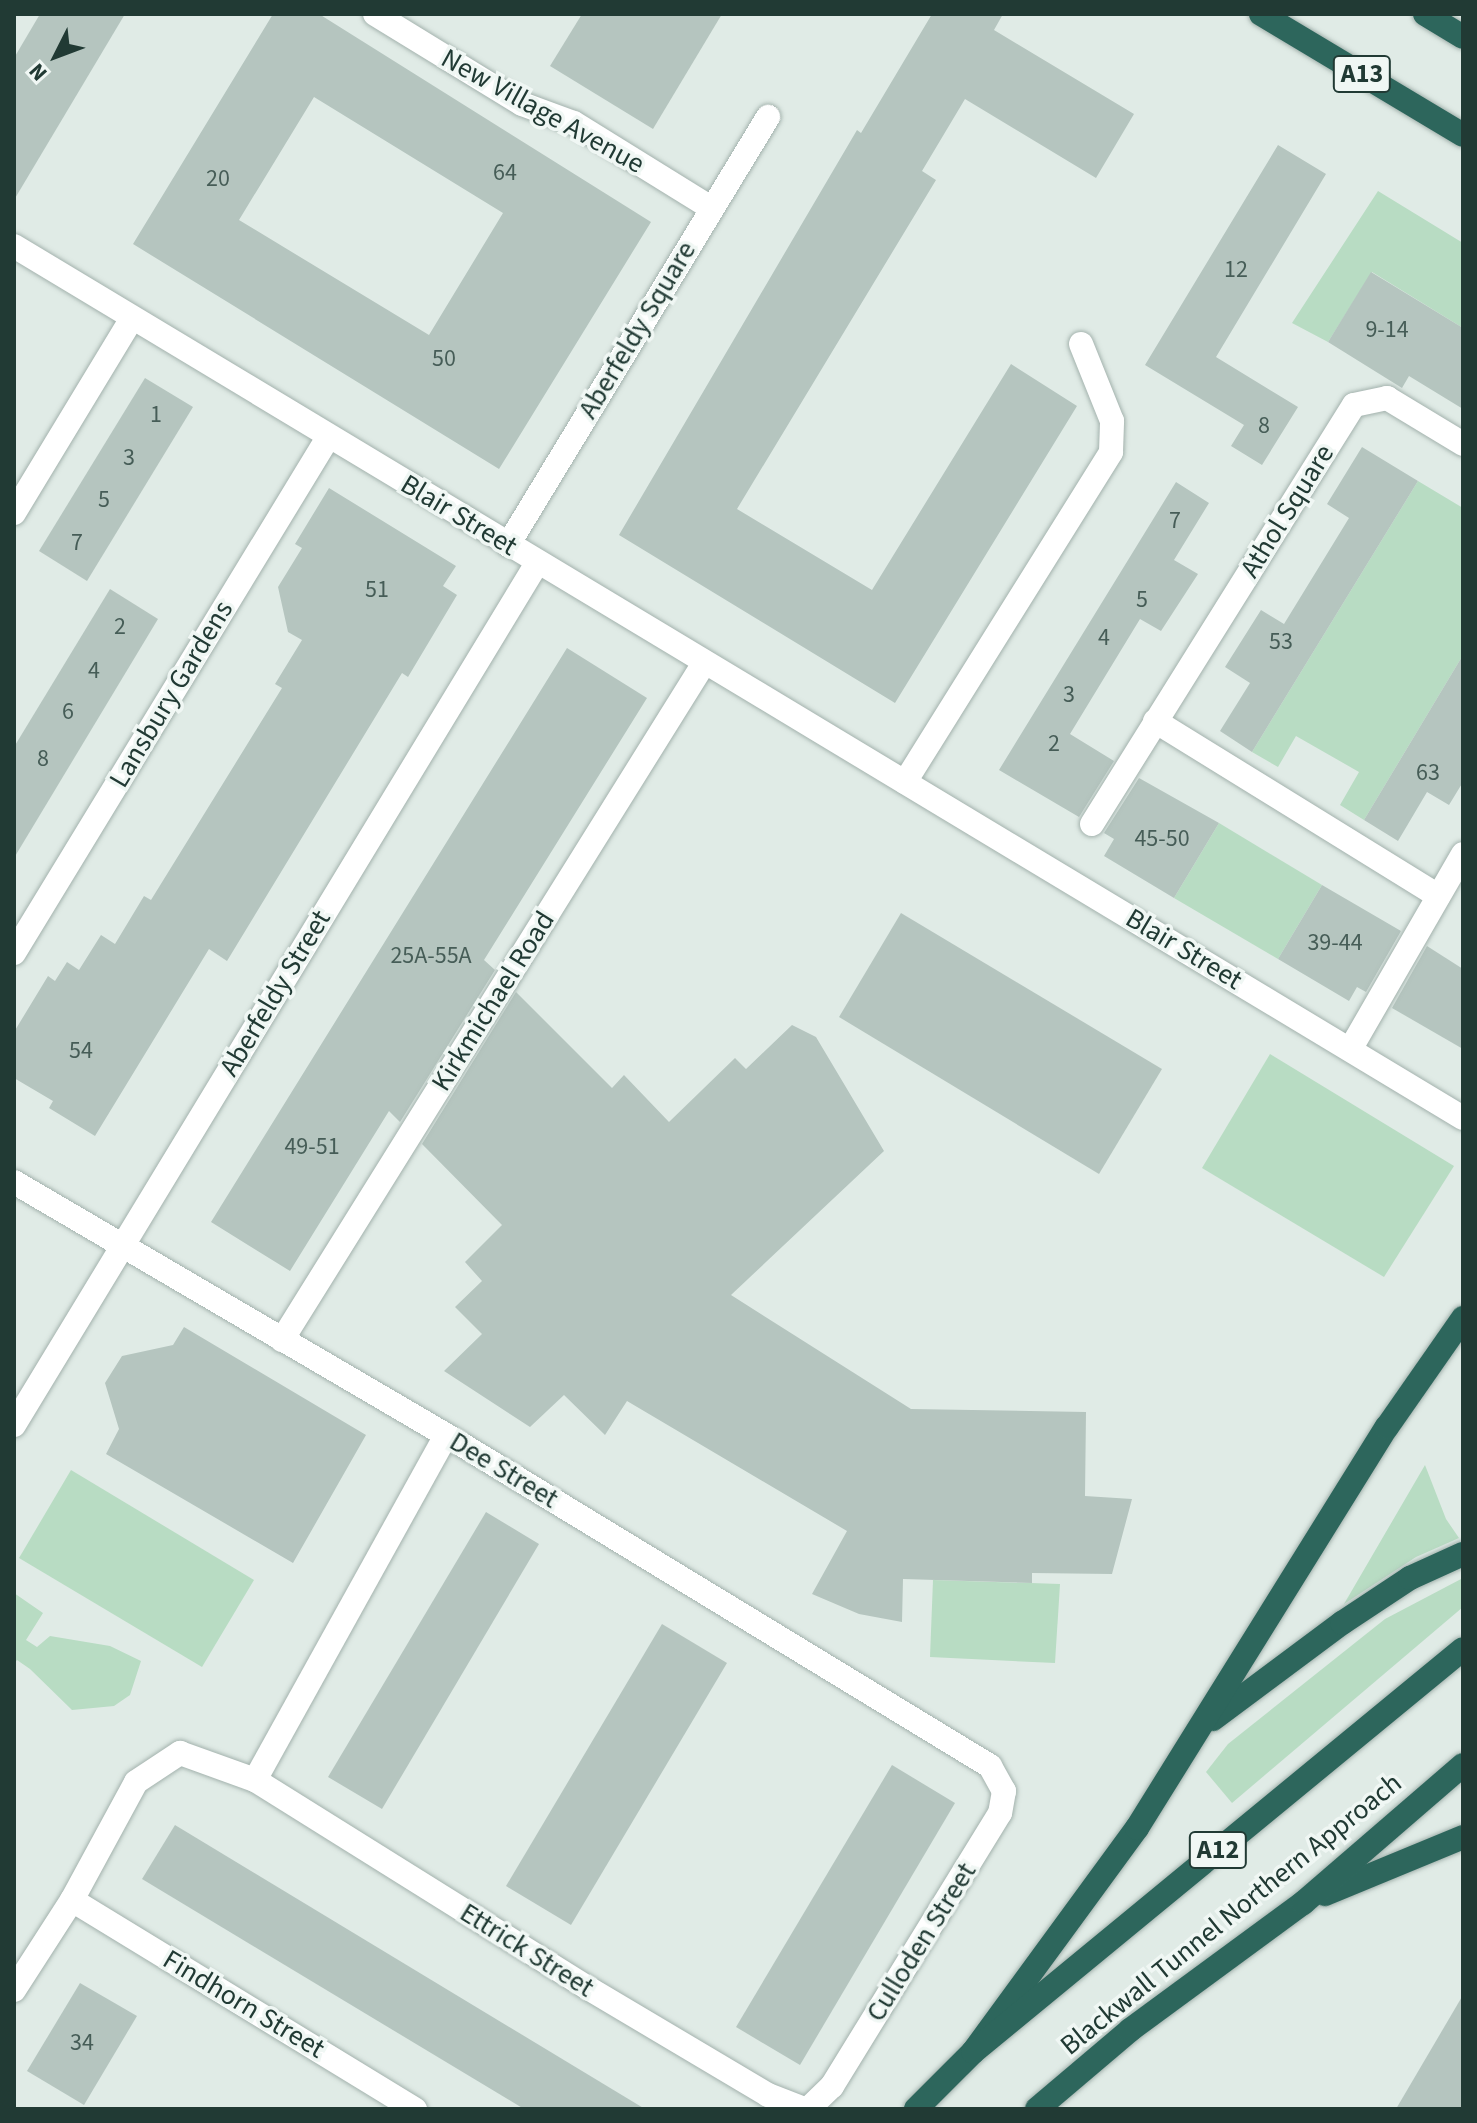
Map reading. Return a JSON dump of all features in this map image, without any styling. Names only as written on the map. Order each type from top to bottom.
[{"type":"highway","name":"A13","points":[[1261,14],[1463,135]]},
{"type":"highway","points":[[1425,14],[1463,37]]},
{"type":"highway","name":"A12","points":[[973,2052],[1137,1828],[1387,1427],[1463,1318]]},
{"type":"highway","points":[[1201,1728],[1342,1623],[1410,1578],[1463,1554]]},
{"type":"highway","name":"Blackwall Tunnel Northern Approach","points":[[916,2109],[973,2052],[1463,1649]]},
{"type":"highway","name":"Blackwall Tunnel Northern Approach","points":[[1037,2109],[1130,2030],[1303,1903],[1463,1765]]},
{"type":"highway","points":[[1303,1903],[1463,1837]]},
{"type":"street","name":"New Village Avenue","points":[[375,14],[522,104],[574,123],[711,208]]},
{"type":"street","name":"Aberfeldy Square","points":[[508,545],[768,117]]},
{"type":"street","name":"Blair Street","points":[[14,246],[537,563],[1358,1052],[1463,1118]]},
{"type":"street","points":[[14,513],[132,318]]},
{"type":"street","points":[[905,782],[1111,452],[1112,421],[1081,344]]},
{"type":"street","name":"Athol Square","points":[[1092,824],[1354,405],[1387,398],[1463,444]]},
{"type":"street","name":"Lansbury Gardens","points":[[14,953],[329,436]]},
{"type":"street","name":"Aberfeldy Street","points":[[14,1425],[537,563]]},
{"type":"street","name":"Kirkmichael Road","points":[[282,1340],[704,663]]},
{"type":"street","points":[[1155,721],[1438,896]]},
{"type":"street","points":[[1358,1052],[1438,896],[1463,854]]},
{"type":"street","name":"Dee Street","points":[[14,1182],[446,1435],[990,1766]]},
{"type":"street","points":[[255,1780],[446,1435]]},
{"type":"street","name":"Ettrick Street","points":[[72,1900],[136,1782],[180,1753],[255,1780],[588,1988],[768,2095],[807,2109]]},
{"type":"street","name":"Culloden Street","points":[[807,2109],[832,2086],[1000,1813],[1004,1791],[990,1766]]},
{"type":"street","points":[[14,1990],[72,1900]]},
{"type":"street","name":"Findhorn Street","points":[[72,1900],[415,2109]]},
{"type":"green space","points":[[1378,191],[1463,243],[1463,328],[1372,272],[1328,342],[1292,323]]},
{"type":"green space","points":[[1418,481],[1463,508],[1463,655],[1364,820],[1340,805],[1359,772],[1296,736],[1278,767],[1252,752]]},
{"type":"green space","points":[[1219,823],[1322,885],[1278,959],[1174,898]]},
{"type":"green space","points":[[1270,1054],[1454,1166],[1384,1277],[1202,1168]]},
{"type":"green space","points":[[1425,1465],[1446,1519],[1459,1538],[1416,1557],[1344,1604]]},
{"type":"green space","points":[[71,1470],[254,1580],[202,1667],[19,1558]]},
{"type":"green space","points":[[1463,1578],[1463,1607],[1232,1803],[1206,1772],[1228,1744],[1385,1619]]},
{"type":"green space","points":[[933,1580],[1060,1584],[1055,1663],[930,1657]]},
{"type":"green space","points":[[14,1593],[43,1613],[26,1640],[37,1647],[50,1636],[110,1646],[141,1661],[130,1695],[114,1706],[72,1710],[30,1669],[17,1660],[14,1664]]},
{"type":"building","points":[[40,14],[125,14],[14,200],[14,58]]},
{"type":"building","points":[[273,14],[319,14],[651,222],[499,469],[133,244]],"holes":[[[314,97],[503,213],[429,335],[239,220]]]},
{"type":"building","points":[[582,14],[722,14],[653,129],[550,66]]},
{"type":"building","points":[[932,14],[1003,14],[994,30],[1134,114],[1096,178],[965,99],[922,171],[936,180],[737,509],[872,590],[1011,364],[1077,406],[895,703],[619,535],[857,130],[861,133]]},
{"type":"building","points":[[1278,145],[1326,174],[1216,357],[1298,407],[1262,465],[1231,446],[1244,425],[1145,365]]},
{"type":"building","points":[[1371,272],[1463,328],[1463,409],[1409,376],[1402,388],[1328,342]]},
{"type":"building","points":[[145,378],[193,407],[87,581],[39,551]]},
{"type":"building","points":[[1362,447],[1418,481],[1252,752],[1220,731],[1250,683],[1225,667],[1261,610],[1284,624],[1349,518],[1327,504]]},
{"type":"building","points":[[1176,482],[1209,503],[1174,560],[1198,574],[1161,631],[1140,619],[1070,734],[1114,761],[1079,817],[999,770]]},
{"type":"building","points":[[329,488],[456,566],[443,586],[457,595],[408,677],[402,673],[227,961],[209,949],[95,1136],[49,1108],[53,1101],[14,1078],[14,1032],[48,976],[55,981],[67,962],[79,970],[101,935],[115,944],[144,896],[151,900],[282,688],[275,684],[302,640],[288,632],[278,587],[302,548],[295,544]]},
{"type":"building","points":[[110,589],[158,619],[14,858],[14,747]]},
{"type":"building","points":[[567,648],[647,698],[484,960],[495,970],[400,1122],[389,1111],[290,1271],[211,1222]]},
{"type":"building","points":[[1463,655],[1463,782],[1449,805],[1427,792],[1398,841],[1364,820]]},
{"type":"building","points":[[1139,778],[1219,823],[1174,898],[1104,856],[1114,839],[1104,833]]},
{"type":"building","points":[[1322,885],[1401,931],[1366,992],[1357,987],[1349,1001],[1278,959]]},
{"type":"building","points":[[901,913],[1162,1069],[1099,1174],[839,1017]]},
{"type":"building","points":[[1427,946],[1463,969],[1463,1049],[1392,1008]]},
{"type":"building","points":[[516,992],[612,1088],[624,1075],[669,1122],[735,1058],[746,1069],[792,1025],[816,1037],[884,1151],[731,1295],[911,1409],[1086,1412],[1085,1496],[1132,1499],[1112,1574],[1032,1573],[1032,1583],[903,1579],[902,1622],[859,1614],[812,1594],[847,1531],[627,1401],[605,1435],[564,1395],[530,1427],[444,1371],[482,1334],[455,1307],[482,1281],[465,1262],[502,1225],[422,1144]]},
{"type":"building","points":[[184,1327],[366,1435],[293,1563],[106,1454],[119,1429],[105,1383],[122,1356],[173,1345]]},
{"type":"building","points":[[486,1512],[539,1544],[382,1809],[328,1777]]},
{"type":"building","points":[[662,1624],[727,1663],[571,1925],[506,1886]]},
{"type":"building","points":[[892,1765],[955,1803],[800,2065],[736,2027]]},
{"type":"building","points":[[175,1825],[645,2109],[524,2109],[142,1879]]},
{"type":"building","points":[[80,1983],[137,2016],[84,2105],[27,2071]]},
{"type":"building","points":[[1463,1995],[1463,2109],[1396,2109]]}]
